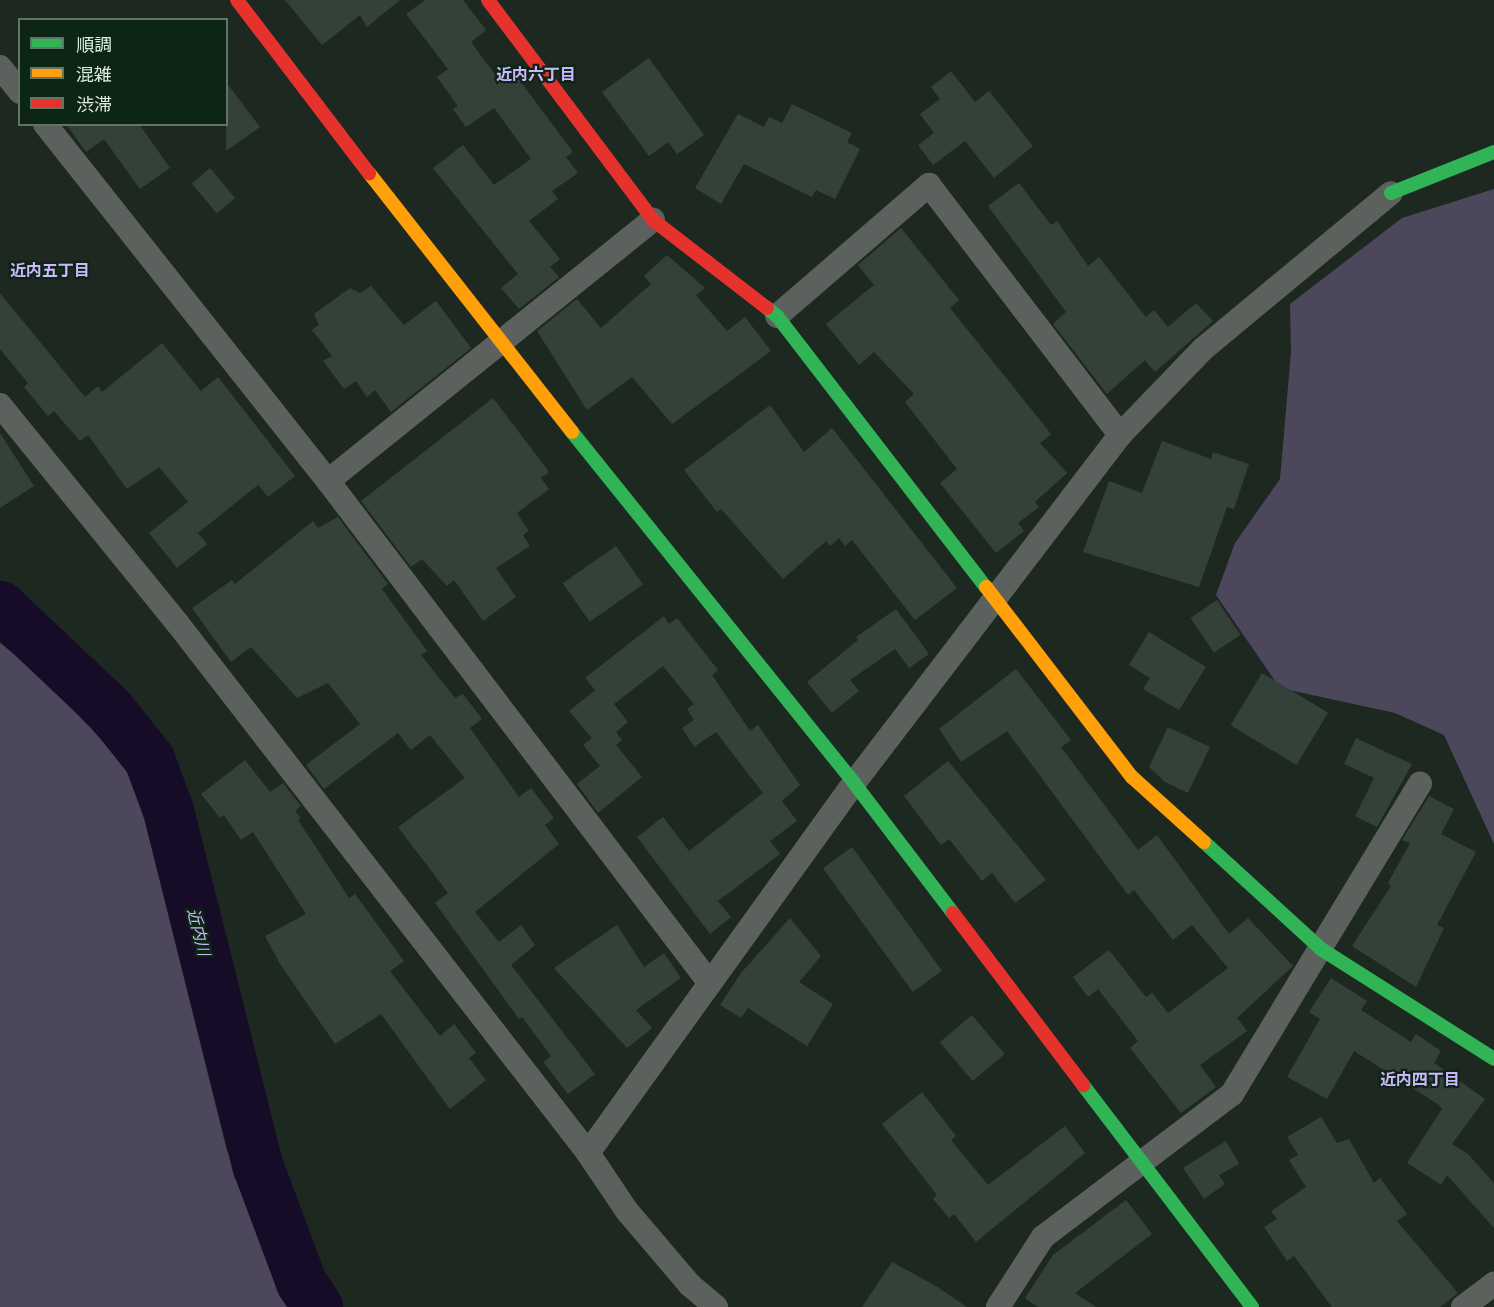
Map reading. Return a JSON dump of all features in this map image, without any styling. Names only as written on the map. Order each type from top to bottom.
[{"type":"street","points":[[237,0],[500,343],[854,783],[1252,1307]]},
{"type":"street","points":[[488,0],[653,220],[777,316],[1132,777],[1320,949],[1494,1059]]},
{"type":"street","points":[[0,67],[18,90]]},
{"type":"street","points":[[47,126],[328,481],[709,982]]},
{"type":"street","points":[[588,1153],[854,783],[1120,435],[1203,349],[1391,193],[1494,152]]},
{"type":"street","points":[[777,316],[929,185],[1120,435]]},
{"type":"street","points":[[328,481],[653,220]]},
{"type":"street","points":[[0,405],[178,624],[588,1153],[627,1211],[690,1285],[716,1307]]},
{"type":"street","points":[[998,1307],[1043,1237],[1232,1094],[1420,783]]},
{"type":"street","points":[[1462,1307],[1494,1284]]},
{"type":"shaded area","points":[[1494,189],[1494,844],[1444,735],[1395,713],[1280,688],[1216,595],[1235,543],[1280,479],[1291,352],[1290,304],[1402,218]]},
{"type":"shaded area","points":[[0,643],[39,674],[133,773],[227,1151],[315,1307],[0,1307]]},
{"type":"building","points":[[285,0],[400,0],[367,27],[360,15],[322,45]]},
{"type":"building","points":[[425,0],[463,0],[486,30],[471,42],[496,76],[509,66],[573,152],[566,157],[578,173],[552,191],[558,199],[529,221],[560,259],[550,267],[559,277],[519,309],[501,288],[518,274],[433,168],[463,145],[494,185],[531,159],[494,108],[466,127],[453,109],[458,106],[437,77],[448,69],[406,14]]},
{"type":"building","points":[[649,58],[704,135],[677,154],[668,142],[649,156],[602,92]]},
{"type":"building","points":[[951,71],[975,102],[989,91],[1033,146],[994,178],[965,141],[933,165],[918,145],[934,133],[920,114],[940,99],[931,87]]},
{"type":"building","points":[[228,85],[260,127],[226,151],[226,126],[228,126]]},
{"type":"building","points":[[792,104],[852,133],[847,142],[860,149],[835,199],[816,190],[812,197],[744,164],[721,204],[695,188],[738,114],[764,127],[769,117],[782,123]]},
{"type":"building","points":[[67,126],[140,126],[170,168],[140,189],[104,139],[86,152]]},
{"type":"building","points":[[210,168],[235,198],[217,213],[192,183]]},
{"type":"building","points":[[1019,183],[1051,225],[1057,221],[1088,266],[1099,257],[1146,317],[1154,310],[1168,327],[1196,303],[1213,321],[1155,372],[1145,360],[1107,394],[1053,324],[1066,312],[988,206]]},
{"type":"building","points":[[901,228],[959,300],[950,308],[1051,434],[1040,443],[1067,473],[1035,502],[1039,507],[1018,523],[1024,531],[996,553],[940,483],[957,469],[905,402],[914,394],[874,352],[859,365],[826,324],[874,285],[858,265]]},
{"type":"building","points":[[667,255],[705,288],[696,295],[727,331],[745,317],[771,351],[672,424],[632,377],[587,410],[537,331],[577,299],[601,328],[651,284],[644,276]]},
{"type":"building","points":[[371,286],[404,325],[436,301],[471,348],[391,412],[375,390],[367,397],[356,381],[344,389],[323,361],[332,356],[312,330],[319,325],[314,314],[350,288],[360,293]]},
{"type":"building","points":[[0,293],[85,397],[98,386],[102,392],[162,343],[201,391],[218,377],[295,476],[268,497],[258,485],[198,533],[207,544],[177,568],[149,533],[188,502],[159,467],[127,489],[88,435],[80,441],[54,411],[48,416],[24,387],[28,383],[0,349]]},
{"type":"building","points":[[493,398],[549,472],[541,478],[549,489],[517,513],[529,531],[523,535],[530,546],[496,568],[516,597],[483,621],[454,580],[447,586],[422,559],[411,567],[361,501]]},
{"type":"building","points":[[770,405],[804,452],[832,428],[957,588],[915,620],[852,540],[845,546],[839,538],[830,546],[826,541],[783,579],[721,509],[717,512],[684,470]]},
{"type":"building","points":[[0,433],[34,486],[0,508]]},
{"type":"building","points":[[1162,441],[1211,459],[1213,452],[1249,464],[1234,509],[1227,507],[1199,587],[1083,552],[1109,481],[1142,493]]},
{"type":"building","points":[[338,517],[388,584],[382,589],[427,651],[421,655],[455,698],[463,694],[482,719],[470,728],[519,797],[531,788],[554,818],[545,825],[559,844],[475,912],[499,942],[521,925],[535,945],[511,965],[595,1074],[568,1094],[543,1062],[551,1056],[522,1017],[519,1019],[435,903],[448,893],[398,827],[465,778],[430,735],[411,750],[398,733],[324,789],[306,765],[360,724],[328,683],[297,698],[251,647],[231,662],[192,608],[232,580],[235,584],[313,521],[318,528]]},
{"type":"building","points":[[616,546],[643,585],[590,622],[563,583]]},
{"type":"building","points":[[1217,600],[1240,635],[1214,653],[1190,618]]},
{"type":"building","points":[[896,609],[929,654],[909,668],[895,649],[850,680],[859,691],[832,713],[807,682],[858,640],[856,637]]},
{"type":"building","points":[[664,616],[669,624],[677,618],[718,670],[712,675],[750,731],[758,725],[800,785],[782,801],[797,821],[770,841],[780,854],[718,901],[731,917],[710,934],[637,837],[663,817],[689,851],[763,793],[716,732],[694,747],[682,728],[694,720],[687,709],[694,704],[663,666],[614,704],[628,722],[616,732],[622,740],[616,745],[642,777],[598,813],[577,784],[600,766],[583,745],[592,738],[569,711],[595,690],[585,678]]},
{"type":"building","points":[[1149,632],[1206,667],[1179,710],[1143,689],[1150,678],[1129,665]]},
{"type":"building","points":[[1016,669],[1071,740],[1061,747],[1138,850],[1157,835],[1229,934],[1248,918],[1293,966],[1237,1018],[1247,1031],[1200,1065],[1216,1087],[1181,1113],[1130,1048],[1138,1041],[1098,989],[1088,997],[1073,977],[1109,950],[1146,997],[1152,993],[1168,1013],[1228,968],[1192,925],[1173,940],[1134,890],[1128,895],[1007,731],[961,762],[939,729]]},
{"type":"building","points":[[1262,673],[1328,713],[1297,765],[1231,725]]},
{"type":"building","points":[[1168,727],[1210,747],[1188,793],[1165,782],[1149,767]]},
{"type":"building","points":[[1356,738],[1412,764],[1377,827],[1355,816],[1374,778],[1344,764]]},
{"type":"building","points":[[245,760],[270,792],[283,783],[301,806],[295,811],[301,818],[298,820],[349,898],[355,894],[404,961],[390,971],[440,1036],[454,1024],[476,1053],[469,1058],[486,1080],[450,1109],[381,1014],[335,1044],[280,964],[265,936],[306,914],[253,832],[241,840],[224,815],[220,818],[201,794]]},
{"type":"building","points":[[948,761],[1046,880],[1015,903],[992,873],[982,881],[949,839],[941,845],[904,796]]},
{"type":"building","points":[[1429,796],[1454,809],[1441,834],[1476,852],[1437,925],[1444,928],[1416,987],[1352,946],[1391,886],[1388,883],[1410,843],[1402,840]]},
{"type":"building","points":[[852,847],[942,971],[913,992],[823,868]]},
{"type":"building","points":[[790,918],[821,956],[799,982],[833,1004],[807,1046],[748,1008],[741,1018],[720,1005],[741,973]]},
{"type":"building","points":[[617,925],[644,967],[664,953],[681,978],[636,1010],[652,1028],[627,1048],[554,968]]},
{"type":"building","points":[[1331,978],[1367,1001],[1361,1010],[1411,1042],[1416,1034],[1441,1051],[1434,1063],[1485,1099],[1452,1144],[1468,1154],[1494,1183],[1494,1228],[1447,1175],[1441,1185],[1407,1163],[1442,1109],[1439,1105],[1354,1051],[1327,1099],[1287,1077],[1320,1019],[1309,1012]]},
{"type":"building","points":[[972,1015],[1005,1054],[973,1081],[940,1042]]},
{"type":"building","points":[[922,1092],[956,1136],[951,1140],[988,1185],[1065,1126],[1085,1153],[976,1242],[954,1214],[949,1218],[933,1199],[937,1195],[882,1124]]},
{"type":"building","points":[[1321,1117],[1337,1143],[1349,1139],[1374,1183],[1380,1178],[1407,1214],[1397,1221],[1458,1293],[1440,1307],[1332,1307],[1294,1256],[1287,1261],[1264,1227],[1277,1219],[1271,1211],[1306,1187],[1289,1160],[1298,1155],[1287,1137]]},
{"type":"building","points":[[1226,1141],[1239,1164],[1219,1175],[1225,1184],[1204,1199],[1183,1168]]},
{"type":"building","points":[[1126,1200],[1152,1234],[1075,1293],[1096,1307],[1038,1307],[1025,1298],[1053,1255]]},
{"type":"building","points":[[892,1262],[936,1286],[967,1307],[862,1307]]},
{"type":"waterway","name":"近内川","points":[[0,606],[109,709],[149,759],[168,810],[258,1167],[301,1282],[317,1307]]},
{"type":"traffic: fast","points":[[1391,193],[1494,152]]},
{"type":"traffic: fast","points":[[767,308],[777,316],[986,587]]},
{"type":"traffic: fast","points":[[572,432],[854,783],[953,913]]},
{"type":"traffic: fast","points":[[1204,842],[1321,949],[1494,1059]]},
{"type":"traffic: fast","points":[[1083,1085],[1252,1307]]},
{"type":"traffic: slow","points":[[369,173],[572,432]]},
{"type":"traffic: slow","points":[[986,587],[1132,777],[1204,842]]},
{"type":"traffic: jam","points":[[237,0],[369,173]]},
{"type":"traffic: jam","points":[[488,0],[653,220],[767,308]]},
{"type":"traffic: jam","points":[[953,913],[1083,1085]]},
{"type":"district","name":"近内六丁目","points":[[536,74]]},
{"type":"district","name":"近内五丁目","points":[[50,270]]},
{"type":"district","name":"近内四丁目","points":[[1420,1079]]}]
